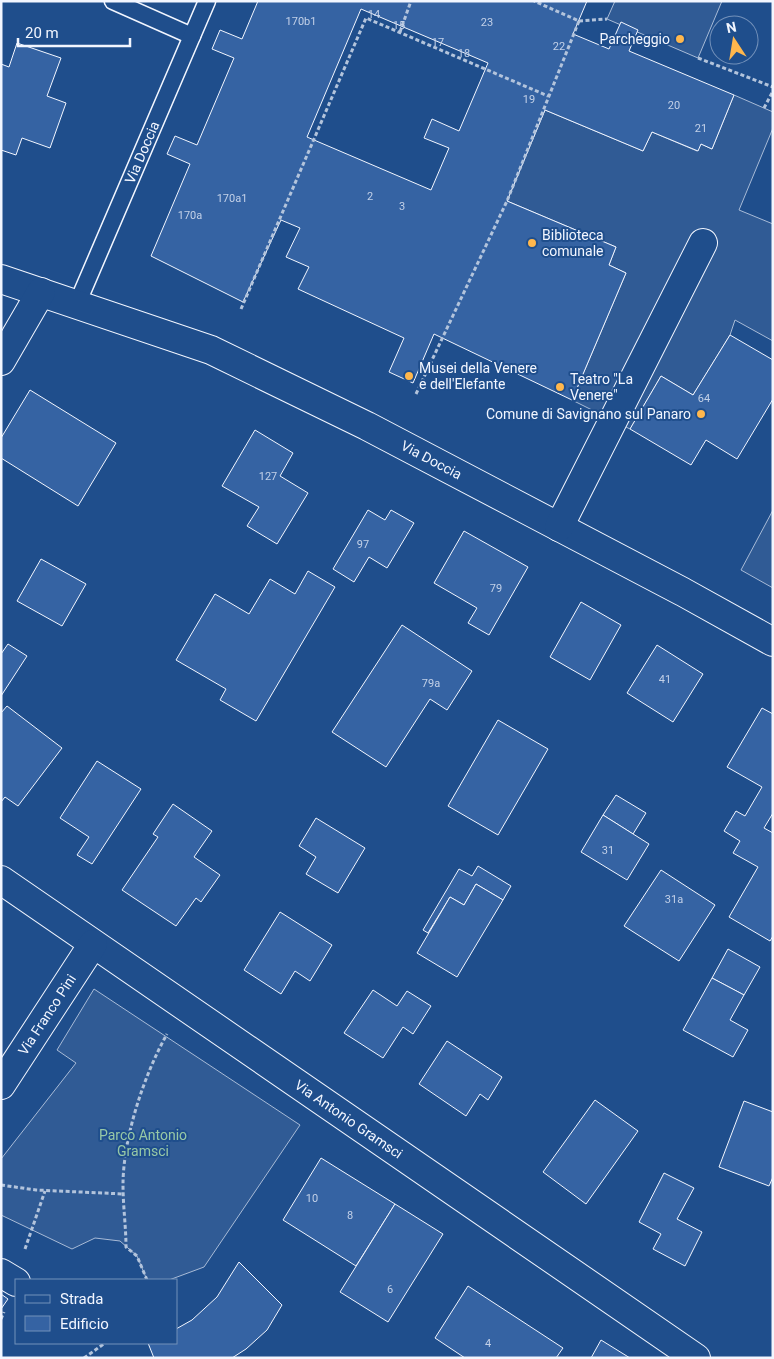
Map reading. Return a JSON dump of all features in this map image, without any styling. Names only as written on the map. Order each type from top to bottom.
[{"type":"street","points":[[559,526],[703,243]]},
{"type":"street","name":"Via Doccia","points":[[1,279],[211,350],[367,426],[559,526],[773,642]]},
{"type":"street","points":[[1,361],[41,292]]},
{"type":"street","name":"Via Antonio Gramsci","points":[[1,880],[696,1358]]},
{"type":"street","name":"Via Franco Pini","points":[[1,1085],[93,944]]},
{"type":"street","points":[[1,1273],[15,1281]]},
{"type":"lane","points":[[113,1],[192,36]]},
{"type":"lane","name":"Via Doccia","points":[[77,304],[207,1]]},
{"type":"path","points":[[400,32],[412,1]]},
{"type":"path","points":[[534,1],[579,20],[607,19]]},
{"type":"path","points":[[241,309],[366,18],[548,96]]},
{"type":"path","points":[[416,394],[506,201],[579,20]]},
{"type":"path","points":[[698,58],[773,87]]},
{"type":"path","points":[[764,108],[773,91]]},
{"type":"path","points":[[147,1279],[137,1256],[126,1247],[124,1194],[126,1152],[134,1112],[165,1036],[185,1007]]},
{"type":"path","points":[[1,1185],[36,1190],[124,1194]]},
{"type":"path","points":[[84,1358],[104,1344]]},
{"type":"shaded area","name":"Parcheggio","points":[[615,1],[722,1],[716,15],[709,15],[709,32],[698,58],[607,19]]},
{"type":"shaded area","points":[[734,95],[773,112],[773,128],[739,210],[773,224],[773,341],[735,320],[730,335],[693,395],[661,376],[630,429],[572,400],[626,273],[609,265],[616,247],[507,201],[545,110],[643,151],[652,132],[697,151],[701,144],[712,149]]},
{"type":"shaded area","points":[[773,510],[773,588],[741,570]]},
{"type":"shaded area","name":"Parco Antonio Gramsci","points":[[94,989],[300,1125],[204,1267],[172,1279],[147,1279],[137,1256],[120,1241],[95,1238],[72,1249],[1,1215],[1,1159],[76,1063],[57,1050]]},
{"type":"building","points":[[258,1],[587,1],[573,34],[609,49],[621,22],[638,30],[629,51],[734,95],[712,149],[701,144],[698,151],[652,132],[643,151],[545,110],[507,201],[616,247],[609,265],[626,273],[572,400],[434,334],[413,383],[389,372],[404,338],[298,289],[309,267],[286,257],[300,228],[281,220],[243,302],[151,256],[190,164],[167,154],[175,136],[197,145],[234,58],[212,49],[220,30],[242,39]],"holes":[[[361,9],[488,63],[459,131],[432,119],[424,138],[449,148],[431,190],[307,137]]]},
{"type":"building","points":[[17,43],[61,58],[47,96],[66,103],[50,148],[22,138],[16,155],[1,150],[1,64],[9,67]]},
{"type":"building","name":"Comune di Savignano sul Panaro","points":[[730,335],[773,360],[773,399],[737,459],[706,440],[691,465],[630,429],[661,376],[693,395]]},
{"type":"building","points":[[30,390],[116,443],[78,506],[1,458],[1,438]]},
{"type":"building","points":[[255,430],[293,453],[280,476],[308,493],[277,544],[247,526],[259,507],[222,486]]},
{"type":"building","points":[[368,510],[385,520],[391,510],[414,523],[387,568],[369,557],[354,582],[333,569]]},
{"type":"building","points":[[464,531],[528,567],[489,635],[468,623],[477,608],[434,583]]},
{"type":"building","points":[[41,559],[86,584],[62,626],[17,601]]},
{"type":"building","points":[[308,571],[335,587],[256,721],[220,700],[226,689],[176,660],[215,594],[249,614],[270,579],[295,594]]},
{"type":"building","points":[[581,602],[621,625],[590,680],[550,657]]},
{"type":"building","points":[[402,625],[472,671],[447,710],[430,699],[386,767],[332,732]]},
{"type":"building","points":[[8,644],[27,656],[1,696],[1,654]]},
{"type":"building","points":[[657,645],[703,674],[673,722],[627,693]]},
{"type":"building","points":[[7,706],[62,748],[18,806],[5,797],[1,802],[1,713]]},
{"type":"building","points":[[762,708],[773,714],[773,813],[764,828],[773,833],[773,936],[770,941],[729,917],[758,867],[733,853],[740,841],[724,831],[736,811],[745,816],[762,787],[727,767]]},
{"type":"building","points":[[498,720],[548,749],[498,835],[448,806]]},
{"type":"building","points":[[97,761],[141,789],[92,864],[77,855],[89,837],[60,818]]},
{"type":"building","points":[[616,795],[646,813],[633,834],[603,815]]},
{"type":"building","points":[[173,804],[212,831],[194,857],[220,875],[201,902],[196,898],[176,926],[122,890],[158,837],[153,834]]},
{"type":"building","points":[[603,815],[649,844],[627,880],[581,852]]},
{"type":"building","points":[[316,818],[365,848],[338,893],[306,874],[316,857],[299,846]]},
{"type":"building","points":[[478,866],[511,886],[503,900],[476,884],[464,905],[450,897],[428,933],[423,930],[459,869],[472,876]]},
{"type":"building","points":[[661,870],[715,905],[679,961],[624,926]]},
{"type":"building","points":[[476,884],[503,900],[457,977],[417,953],[450,897],[464,905]]},
{"type":"building","points":[[280,912],[332,945],[310,981],[295,971],[281,994],[244,970]]},
{"type":"building","points":[[728,949],[760,967],[744,995],[712,978]]},
{"type":"building","points":[[712,978],[744,995],[730,1020],[748,1030],[733,1057],[683,1030]]},
{"type":"building","points":[[373,990],[397,1006],[407,991],[431,1006],[413,1034],[403,1027],[383,1058],[344,1033]]},
{"type":"building","points":[[447,1041],[502,1077],[488,1100],[480,1094],[466,1116],[419,1084]]},
{"type":"building","points":[[595,1100],[638,1131],[586,1204],[543,1172]]},
{"type":"building","points":[[744,1101],[773,1112],[773,1177],[769,1186],[719,1167]]},
{"type":"building","points":[[321,1158],[395,1204],[356,1266],[283,1220]]},
{"type":"building","points":[[664,1173],[694,1188],[677,1219],[702,1232],[685,1266],[653,1249],[661,1234],[639,1222]]},
{"type":"building","points":[[395,1204],[443,1234],[388,1322],[340,1292]]},
{"type":"building","points":[[239,1262],[282,1305],[267,1330],[246,1349],[232,1358],[154,1358],[148,1344],[178,1344],[178,1328],[192,1320],[217,1297]]},
{"type":"building","points":[[468,1286],[563,1348],[556,1358],[465,1358],[435,1338]]},
{"type":"building","points":[[1,1294],[8,1299],[1,1309]]},
{"type":"building","points":[[601,1340],[630,1358],[591,1358]]},
{"type":"place","name":"Parcheggio","points":[[680,39]]},
{"type":"place","name":"Biblioteca comunale","points":[[532,243]]},
{"type":"place","name":"Musei della Venere e dell'Elefante","points":[[409,376]]},
{"type":"place","name":"Teatro \"La Venere\"","points":[[560,387]]},
{"type":"place","name":"Comune di Savignano sul Panaro","points":[[701,414]]}]
